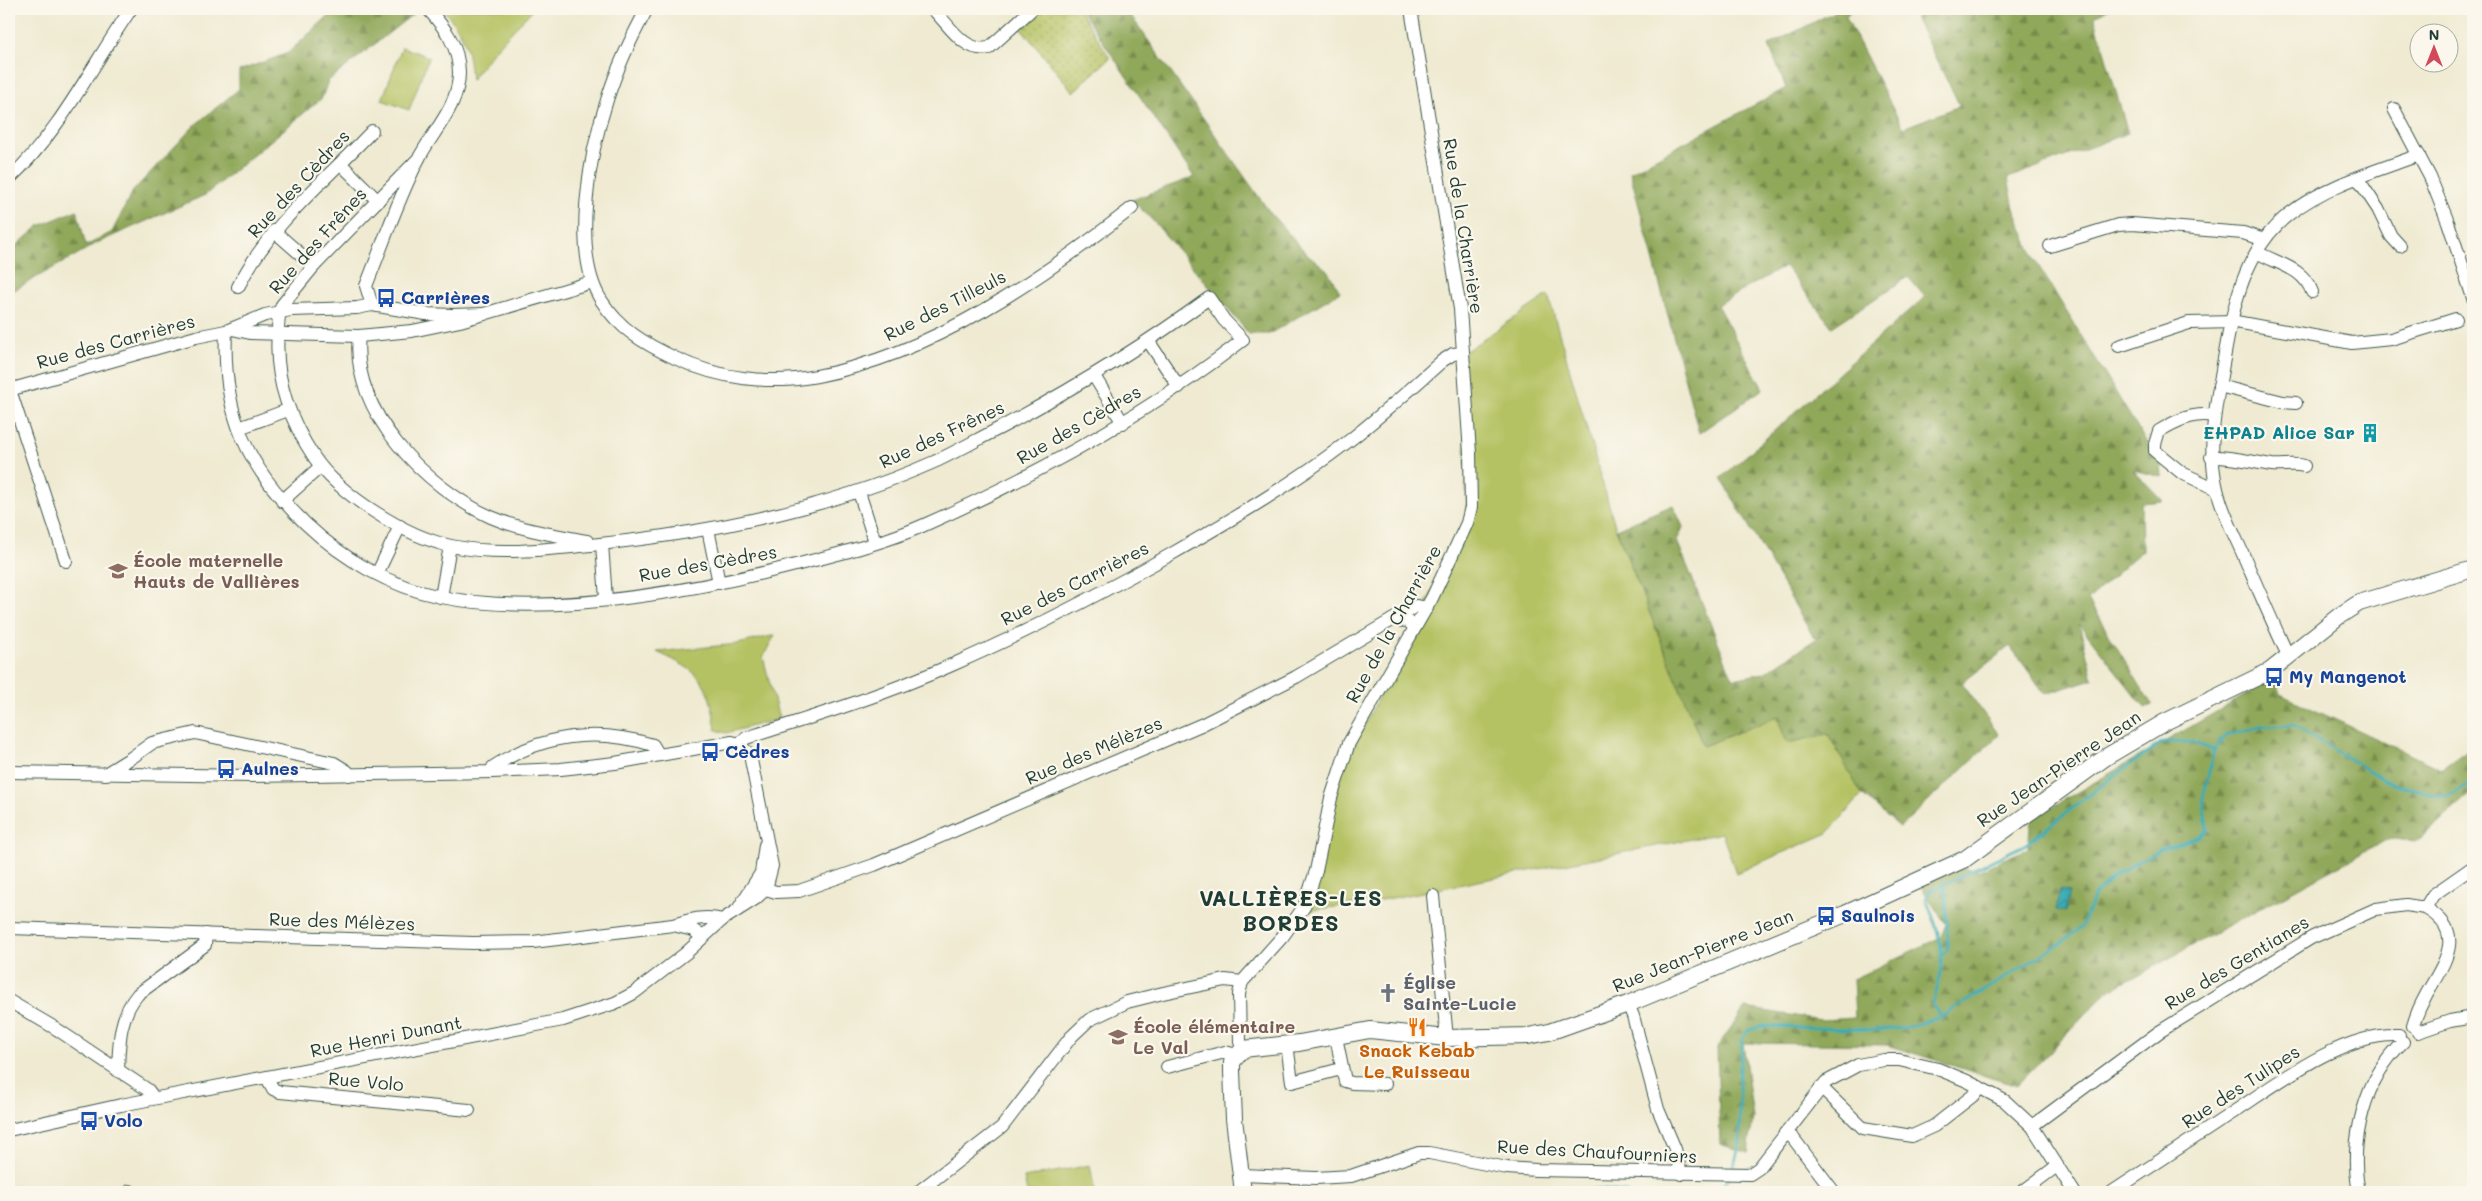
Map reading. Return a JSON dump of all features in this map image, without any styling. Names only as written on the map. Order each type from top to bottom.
[{"type":"main road","name":"Rue Jean-Pierre Jean","points":[[1240,1052],[1370,1030],[1447,1038],[1535,1035],[1563,1028],[1628,1004],[1845,914],[1965,859],[2106,757],[2137,737],[2270,671],[2339,616],[2359,603],[2473,569]]},
{"type":"main road","points":[[1240,1052],[1232,1062],[1232,1095],[1243,1183]]},
{"type":"street","points":[[9,179],[49,134],[131,9]]},
{"type":"street","name":"Rue des Frênes","points":[[372,306],[366,286],[419,158],[449,109],[458,86],[458,60],[452,39],[428,9]]},
{"type":"street","name":"Rue des Tilleuls","points":[[647,9],[629,43],[606,101],[590,174],[586,202],[585,244],[592,282],[601,300],[629,333],[645,344],[697,368],[737,378],[774,380],[816,376],[852,368],[894,352],[968,318],[1052,269],[1132,208]]},
{"type":"street","points":[[933,9],[967,45],[982,49],[989,48],[1032,9]]},
{"type":"street","name":"Rue de la Charrière","points":[[1242,982],[1283,936],[1304,907],[1316,871],[1332,798],[1349,743],[1427,608],[1467,523],[1471,507],[1464,353],[1452,256],[1411,9]]},
{"type":"street","points":[[2394,109],[2419,155],[2448,222],[2473,298]]},
{"type":"street","name":"Rue des Cèdres","points":[[238,287],[254,258],[274,231],[372,131]]},
{"type":"street","points":[[2291,655],[2285,649],[2230,527],[2216,489],[2211,457],[2213,416],[2231,322],[2241,283],[2257,252],[2264,240],[2290,214],[2315,198],[2419,155]]},
{"type":"street","name":"Rue des Frênes","points":[[419,158],[293,289],[279,312],[278,367],[288,410],[296,428],[320,467],[348,492],[400,526],[450,546],[485,550],[531,550],[602,544],[708,528],[785,513],[859,492],[935,462],[1094,376],[1149,342],[1210,298]]},
{"type":"street","points":[[341,164],[378,201]]},
{"type":"street","points":[[2358,179],[2378,209],[2391,236],[2400,246]]},
{"type":"street","name":"Rue des Frênes","points":[[392,186],[398,186],[403,194]]},
{"type":"street","points":[[2050,246],[2118,225],[2132,224],[2243,233],[2264,240]]},
{"type":"street","points":[[274,231],[314,266]]},
{"type":"street","points":[[2257,252],[2297,272],[2310,286],[2312,292]]},
{"type":"street","name":"Rue des Carrières","points":[[229,330],[250,333],[359,336],[412,331],[460,321],[592,282]]},
{"type":"street","name":"Rue des Cèdres","points":[[229,330],[229,391],[238,428],[263,478],[282,501],[340,552],[400,585],[441,597],[474,602],[537,605],[606,599],[719,582],[807,562],[919,528],[1044,468],[1123,423],[1179,387],[1243,340],[1224,320],[1210,298]]},
{"type":"street","name":"Rue des Carrières","points":[[66,561],[10,390],[196,337],[229,330],[265,315],[279,312],[372,306],[452,315],[484,314]]},
{"type":"street","points":[[412,331],[414,312]]},
{"type":"street","points":[[2119,346],[2189,323],[2231,322],[2352,343],[2391,338],[2456,319]]},
{"type":"street","name":"Rue des Frênes","points":[[359,336],[361,377],[376,414],[393,438],[417,465],[460,499],[491,517],[536,532],[602,544]]},
{"type":"street","points":[[1149,342],[1179,387]]},
{"type":"street","name":"Rue des Carrières","points":[[9,772],[349,775],[492,772],[561,769],[732,742],[739,744],[746,738],[846,705],[952,665],[1042,624],[1129,578],[1288,485],[1350,440],[1448,357],[1464,353]]},
{"type":"street","points":[[1094,376],[1123,423]]},
{"type":"street","points":[[2219,386],[2283,402],[2296,403]]},
{"type":"street","points":[[238,428],[288,410]]},
{"type":"street","points":[[2213,416],[2200,414],[2178,421],[2159,431],[2155,451],[2182,472],[2216,489]]},
{"type":"street","points":[[2211,457],[2242,459],[2272,465],[2304,466]]},
{"type":"street","points":[[282,501],[320,467]]},
{"type":"street","points":[[859,492],[875,542]]},
{"type":"street","points":[[377,574],[400,526]]},
{"type":"street","points":[[708,528],[719,582]]},
{"type":"street","points":[[531,550],[536,546],[538,537],[536,532]]},
{"type":"street","points":[[602,544],[606,599]]},
{"type":"street","points":[[441,597],[450,546]]},
{"type":"street","name":"Rue des Mélèzes","points":[[763,881],[799,891],[874,865],[1203,724],[1296,677],[1416,606],[1427,608]]},
{"type":"street","points":[[1392,620],[1407,621],[1415,626]]},
{"type":"street","points":[[105,774],[152,742],[195,733],[334,763],[347,771],[349,775]]},
{"type":"street","points":[[492,772],[493,767],[527,748],[558,738],[587,735],[620,736],[637,740],[653,745],[659,755]]},
{"type":"street","points":[[739,744],[750,755],[772,866],[763,881]]},
{"type":"street","points":[[2415,1029],[2424,998],[2443,965],[2450,945],[2445,924],[2440,917],[2425,908],[2433,895],[2473,867]]},
{"type":"street","name":"Rue Henri Dunant","points":[[9,1130],[154,1098],[564,1020],[591,1012],[634,993],[686,953],[722,920],[755,899],[763,881]]},
{"type":"street","points":[[1433,896],[1447,1038]]},
{"type":"street","name":"Rue des Gentianes","points":[[2032,1126],[2159,1032],[2311,938],[2376,909],[2406,905],[2425,908]]},
{"type":"street","name":"Rue des Mélèzes","points":[[9,928],[473,943],[533,942],[673,925],[694,919],[713,918],[722,920]]},
{"type":"street","points":[[673,925],[685,939],[686,953]]},
{"type":"street","name":"Rue des Mélèzes","points":[[673,925],[693,930],[703,937]]},
{"type":"street","points":[[118,1071],[119,1043],[124,1013],[138,994],[205,944],[206,934]]},
{"type":"street","points":[[918,1192],[1002,1127],[1071,1037],[1089,1020],[1127,1002],[1163,993],[1225,980],[1242,982],[1239,994],[1240,1052],[1225,1052],[1167,1066]]},
{"type":"street","points":[[9,1001],[55,1028],[148,1090],[154,1098]]},
{"type":"street","points":[[1628,1004],[1658,1109],[1675,1149],[1681,1174]]},
{"type":"street","points":[[2359,1192],[2356,1151],[2362,1112],[2375,1082],[2401,1039],[2405,1028],[2415,1029],[2473,1017]]},
{"type":"street","name":"Rue des Tulipes","points":[[2112,1192],[2315,1059],[2359,1042],[2382,1036],[2401,1039]]},
{"type":"street","points":[[1336,1037],[1343,1078],[1348,1082],[1385,1084]]},
{"type":"street","points":[[1287,1044],[1292,1082],[1341,1069]]},
{"type":"street","name":"Rue des Chaufourniers","points":[[1243,1183],[1351,1176],[1419,1153],[1429,1152],[1507,1168],[1681,1174],[1750,1174],[1758,1168],[1821,1087],[1847,1069],[1884,1060],[1916,1062],[1979,1087],[2005,1101],[2032,1126],[2074,1192]]},
{"type":"street","name":"Rue Volo","points":[[267,1078],[273,1090],[280,1092],[469,1110]]},
{"type":"street","points":[[131,1080],[140,1101]]},
{"type":"street","points":[[1821,1087],[1863,1128],[1912,1136],[1934,1126],[1975,1094],[1979,1087]]},
{"type":"street","points":[[1785,1133],[1793,1138],[1834,1192]]},
{"type":"street","points":[[2022,1192],[2057,1166]]},
{"type":"green space","points":[[336,9],[409,9],[413,14],[328,81],[322,98],[205,195],[99,242],[9,293],[9,252],[39,226],[77,210],[86,246],[112,232],[133,191],[195,125],[239,89],[239,71],[288,53]]},
{"type":"green space","points":[[443,9],[533,9],[493,52],[471,80],[467,49],[464,41]]},
{"type":"green space","points":[[1043,9],[1079,9],[1110,58],[1073,92],[1021,28]]},
{"type":"green space","points":[[1081,9],[1126,9],[1271,214],[1306,253],[1327,270],[1340,292],[1269,334],[1249,334],[1156,224],[1132,200],[1194,177]]},
{"type":"green space","points":[[1840,9],[1851,9],[1846,17],[1903,128],[1960,106],[1915,18],[1935,9],[2109,9],[2094,16],[2128,133],[2008,178],[2014,208],[2035,260],[2151,450],[2161,463],[2162,477],[2133,470],[2163,501],[2141,503],[2142,550],[2088,600],[2152,705],[2145,708],[2079,624],[2093,679],[2045,694],[2010,646],[1962,683],[1999,735],[1900,827],[1862,795],[1828,734],[1787,743],[1777,717],[1703,746],[1616,529],[1673,505],[1683,527],[1677,541],[1733,679],[1764,673],[1822,635],[1814,638],[1721,478],[1925,297],[1908,277],[1832,327],[1785,266],[1717,305],[1763,389],[1699,433],[1630,172],[1786,88],[1769,45]]},
{"type":"green space","points":[[402,47],[429,57],[409,110],[382,100]]},
{"type":"green space","points":[[1548,295],[1616,529],[1703,746],[1777,717],[1788,743],[1828,733],[1862,795],[1828,833],[1736,873],[1722,833],[1377,901],[1307,911],[1337,779],[1467,523],[1463,353]]},
{"type":"green space","points":[[775,635],[763,657],[779,719],[726,733],[716,730],[710,700],[701,680],[685,666],[657,652],[738,644]]},
{"type":"green space","points":[[2275,678],[2280,694],[2441,769],[2473,746],[2473,792],[2416,842],[2390,838],[2107,992],[2017,1086],[1888,1045],[1743,1043],[1753,1118],[1748,1153],[1720,1144],[1717,1047],[1745,1008],[1821,1020],[1855,1018],[1853,979],[1941,937],[1946,924],[1920,886],[1959,868],[1978,871],[2028,848],[2031,819]]},
{"type":"green space","points":[[1090,1165],[1095,1192],[1027,1192],[1024,1178]]},
{"type":"water","points":[[2060,889],[2069,891],[2065,912],[2056,910]]},
{"type":"waterway","points":[[1733,1170],[1740,1142],[1739,1080],[1742,1040],[1747,1031],[1762,1026],[1875,1030],[1909,1027],[1941,1017],[2061,943],[2082,926],[2095,894],[2118,874],[2159,850],[2198,837],[2207,829],[2203,798],[2214,750],[2227,735],[2259,727],[2293,725],[2386,781],[2436,796],[2447,797],[2473,782]]},
{"type":"waterway","points":[[1941,1017],[1933,1005],[1940,975],[1941,951],[1937,928],[1926,899],[1930,891],[2026,844],[2115,775],[2163,742],[2191,742],[2214,750]]},
{"type":"waterway","points":[[1943,955],[1948,948],[1945,885]]},
{"type":"waterway","points":[[1717,1192],[1729,1178]]},
{"type":"waterway","points":[[1471,1192],[1603,1190],[1627,1192]]},
{"type":"place","name":"Carrières","points":[[386,298]]},
{"type":"place","name":"EHPAD Alice Sar","points":[[2370,433]]},
{"type":"place","name":"École maternelle Hauts de Vallières","points":[[118,571]]},
{"type":"place","name":"My Mangenot","points":[[2274,677]]},
{"type":"place","name":"Cèdres","points":[[710,752]]},
{"type":"place","name":"Aulnes","points":[[226,769]]},
{"type":"place","name":"Saulnois","points":[[1826,916]]},
{"type":"place","name":"Église Sainte-Lucie","points":[[1388,993]]},
{"type":"place","name":"Snack Kebab Le Ruisseau","points":[[1417,1027]]},
{"type":"place","name":"École élémentaire Le Val","points":[[1118,1037]]},
{"type":"place","name":"Volo","points":[[89,1121]]},
{"type":"district","name":"VALLIÈRES-LES BORDES","points":[[1291,910]]}]
